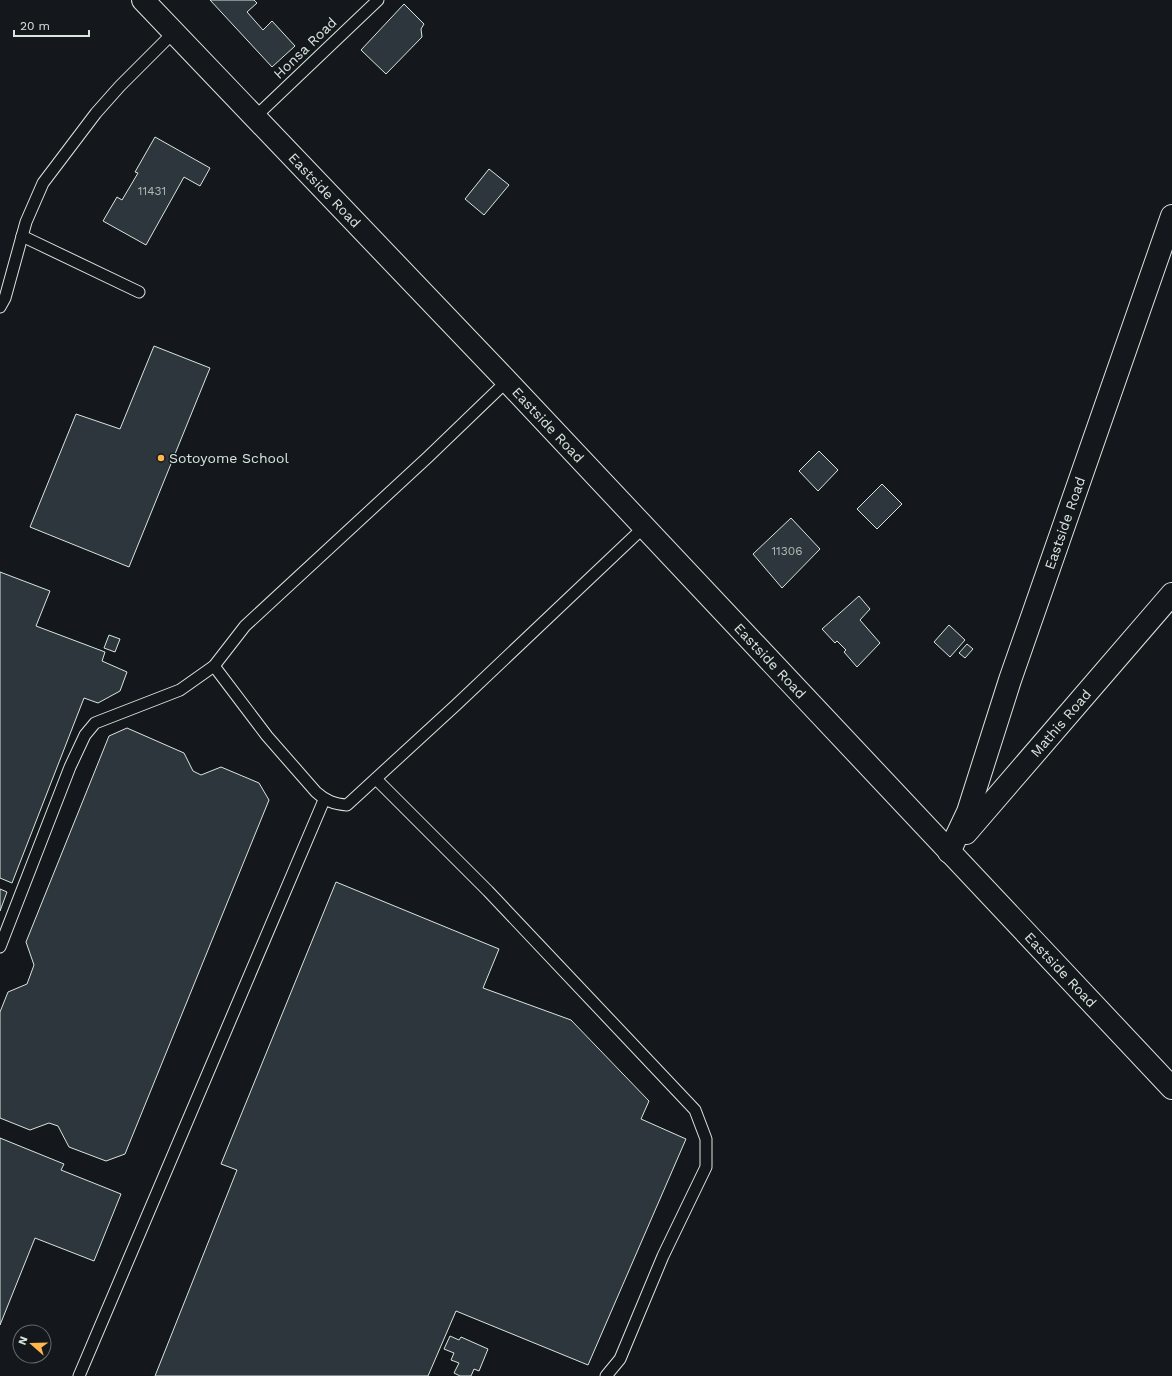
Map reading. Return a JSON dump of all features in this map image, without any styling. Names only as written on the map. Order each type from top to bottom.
[{"type":"main road","name":"Eastside Road","points":[[143,0],[506,381],[949,852],[1171,1085]]},
{"type":"main road","name":"Eastside Road","points":[[949,852],[968,812],[1010,680],[1172,216]]},
{"type":"main road","name":"Mathis Road","points":[[949,852],[1172,594]]},
{"type":"lane","name":"Honsa Road","points":[[254,118],[378,0]]},
{"type":"lane","points":[[0,307],[5,298],[26,222],[43,183],[96,113],[120,86],[174,32]]},
{"type":"lane","points":[[22,236],[139,292]]},
{"type":"lane","points":[[0,947],[70,767],[85,735],[95,723],[180,690],[214,666],[245,626],[428,457],[506,381]]},
{"type":"lane","points":[[214,666],[267,736],[324,800],[334,804],[347,804],[376,779],[644,527]]},
{"type":"lane","points":[[376,779],[483,886],[695,1110],[706,1139],[706,1167],[663,1256],[620,1359],[606,1376]]},
{"type":"lane","points":[[79,1376],[324,800]]},
{"type":"building","points":[[210,0],[254,0],[257,3],[247,12],[263,30],[272,21],[295,46],[272,67]]},
{"type":"building","points":[[404,4],[424,24],[421,29],[422,37],[386,74],[361,50]]},
{"type":"building","points":[[155,137],[210,168],[200,186],[184,177],[146,245],[103,221],[117,197],[122,200],[138,173],[135,172]]},
{"type":"building","points":[[489,169],[509,185],[484,215],[465,199]]},
{"type":"building","points":[[154,346],[210,368],[129,567],[30,527],[76,414],[120,429]]},
{"type":"building","points":[[819,451],[838,470],[818,491],[799,471]]},
{"type":"building","points":[[882,484],[902,504],[877,529],[857,509]]},
{"type":"building","points":[[791,518],[820,549],[782,588],[753,554]]},
{"type":"building","points":[[0,572],[50,591],[36,626],[105,652],[102,661],[127,672],[120,691],[98,703],[84,698],[12,883],[0,878]]},
{"type":"building","points":[[859,596],[870,609],[860,620],[880,643],[857,667],[844,652],[846,650],[837,641],[835,643],[822,629]]},
{"type":"building","points":[[949,625],[965,640],[950,657],[934,642]]},
{"type":"building","points":[[109,635],[120,639],[115,652],[104,648]]},
{"type":"building","points":[[967,644],[973,649],[965,658],[959,653]]},
{"type":"building","points":[[127,728],[184,753],[193,771],[201,775],[221,767],[259,783],[269,800],[125,1154],[106,1161],[69,1147],[58,1126],[49,1123],[30,1130],[0,1118],[0,1012],[8,992],[27,984],[34,965],[26,942],[109,736]]},
{"type":"building","points":[[336,882],[499,949],[483,988],[571,1020],[649,1101],[641,1119],[686,1139],[588,1365],[456,1311],[428,1376],[155,1376],[237,1170],[221,1164]]},
{"type":"building","points":[[0,889],[7,892],[0,911]]},
{"type":"building","points":[[0,1138],[64,1164],[61,1170],[121,1194],[94,1261],[35,1238],[0,1325]]},
{"type":"building","points":[[450,1336],[459,1340],[461,1337],[488,1349],[479,1371],[474,1369],[471,1376],[460,1376],[454,1373],[459,1363],[451,1360],[454,1353],[444,1349]]},
{"type":"place","name":"Sotoyome School","points":[[161,458]]}]
